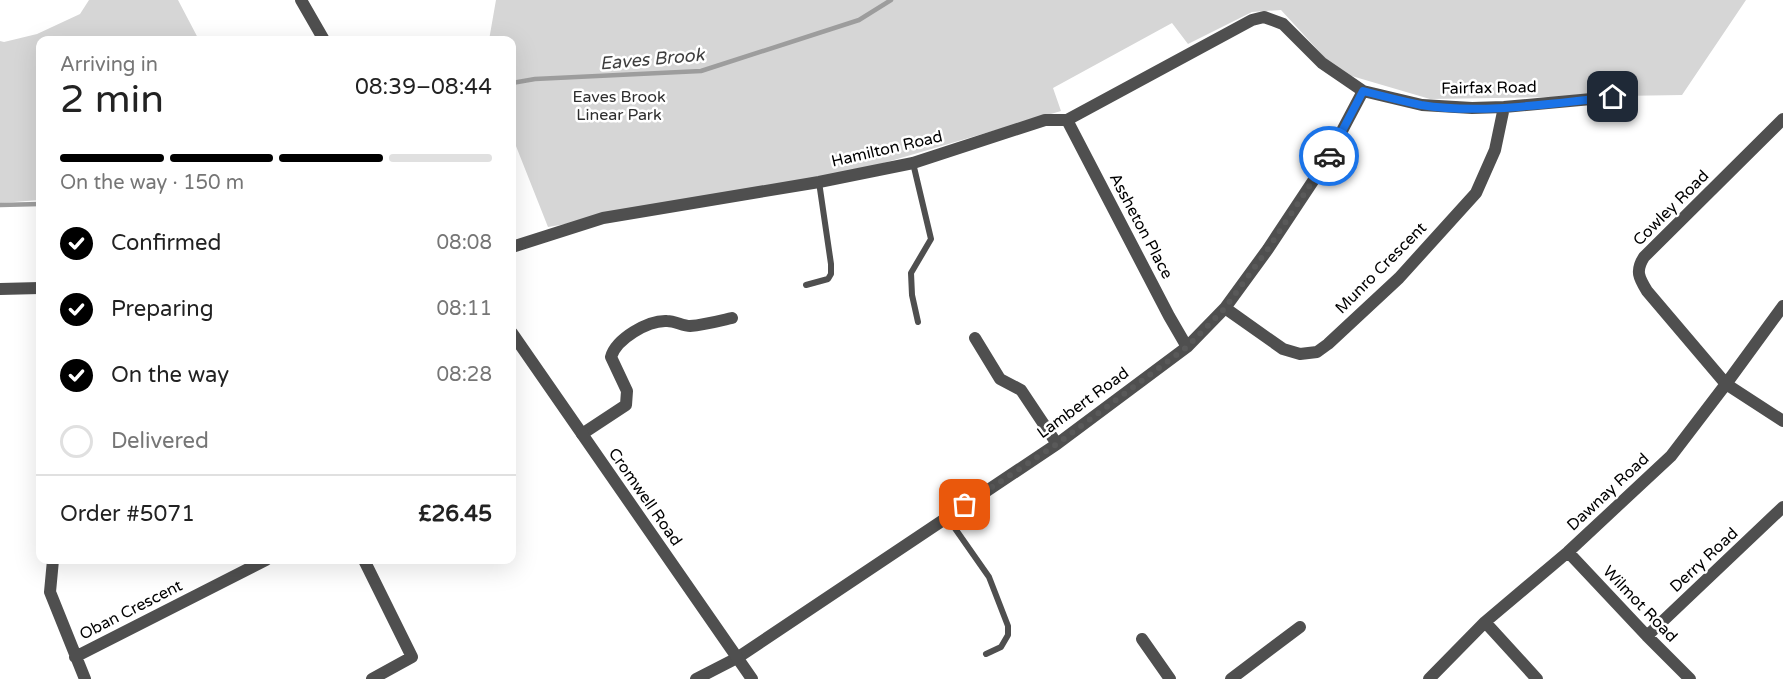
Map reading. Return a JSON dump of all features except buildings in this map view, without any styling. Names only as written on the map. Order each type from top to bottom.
[{"type":"street","points":[[301,0],[322,36]]},
{"type":"street","name":"Hamilton Road","points":[[516,246],[603,218],[819,182],[914,163],[1045,120],[1067,120],[1252,20],[1264,17],[1283,24]]},
{"type":"street","name":"Fairfax Road","points":[[1283,24],[1322,63],[1363,91],[1422,105],[1504,107],[1613,97]]},
{"type":"street","name":"Lambert Road","points":[[696,679],[737,658],[1057,444],[1187,347],[1225,308],[1268,249],[1325,163],[1363,91]]},
{"type":"street","name":"Munro Crescent","points":[[1225,308],[1283,349],[1300,354],[1317,352],[1399,278],[1476,193],[1494,150],[1504,107]]},
{"type":"street","name":"Cowley Road","points":[[1726,384],[1647,291],[1639,278],[1639,265],[1652,249],[1783,119]]},
{"type":"street","name":"Assheton Place","points":[[1067,120],[1158,296],[1187,347]]},
{"type":"street","points":[[0,289],[36,288]]},
{"type":"street","name":"Dawnay Road","points":[[1430,679],[1485,622],[1568,552],[1671,456],[1783,306]]},
{"type":"street","points":[[582,434],[626,405],[627,392],[611,357],[618,344],[627,337],[657,322],[667,321],[687,326],[732,318]]},
{"type":"street","points":[[975,338],[1000,379],[1021,390],[1057,444]]},
{"type":"street","name":"Cromwell Road","points":[[516,339],[752,679]]},
{"type":"street","points":[[1726,384],[1783,421]]},
{"type":"street","name":"Derry Road","points":[[1647,636],[1783,507]]},
{"type":"street","name":"Wilmot Road","points":[[1568,552],[1690,679]]},
{"type":"street","points":[[53,564],[50,592],[85,679]]},
{"type":"street","name":"Oban Crescent","points":[[75,657],[258,564]]},
{"type":"street","points":[[366,564],[412,657],[372,679]]},
{"type":"street","points":[[1485,622],[1537,679]]},
{"type":"street","points":[[1231,679],[1300,627]]},
{"type":"street","points":[[1142,639],[1170,679]]},
{"type":"lane","points":[[914,163],[931,238],[911,273],[912,295],[918,322]]},
{"type":"lane","points":[[806,285],[828,279],[831,273],[819,182]]},
{"type":"lane","points":[[947,517],[989,577],[1008,626],[1008,635],[1001,647],[986,654]]},
{"type":"green space","points":[[89,0],[178,0],[197,36],[36,36],[36,200],[0,203],[0,41],[37,34],[80,14]]},
{"type":"green space","name":"Eaves Brook Linear Park","points":[[496,0],[1746,0],[1682,95],[1430,99],[1338,72],[1281,10],[1252,12],[1188,44],[1172,23],[1053,88],[1061,111],[819,182],[548,227],[516,146],[516,36],[490,36]]},
{"type":"waterway","name":"Eaves Brook","points":[[516,82],[535,79],[701,71],[859,20],[891,0]]},
{"type":"waterway","name":"Eaves Brook","points":[[0,205],[36,204]]},
{"type":"way so far","points":[[965,505],[1057,444],[1187,347],[1225,308],[1268,249],[1329,156]]},
{"type":"route","points":[[1329,156],[1363,91],[1422,105],[1472,108],[1613,97]]}]
